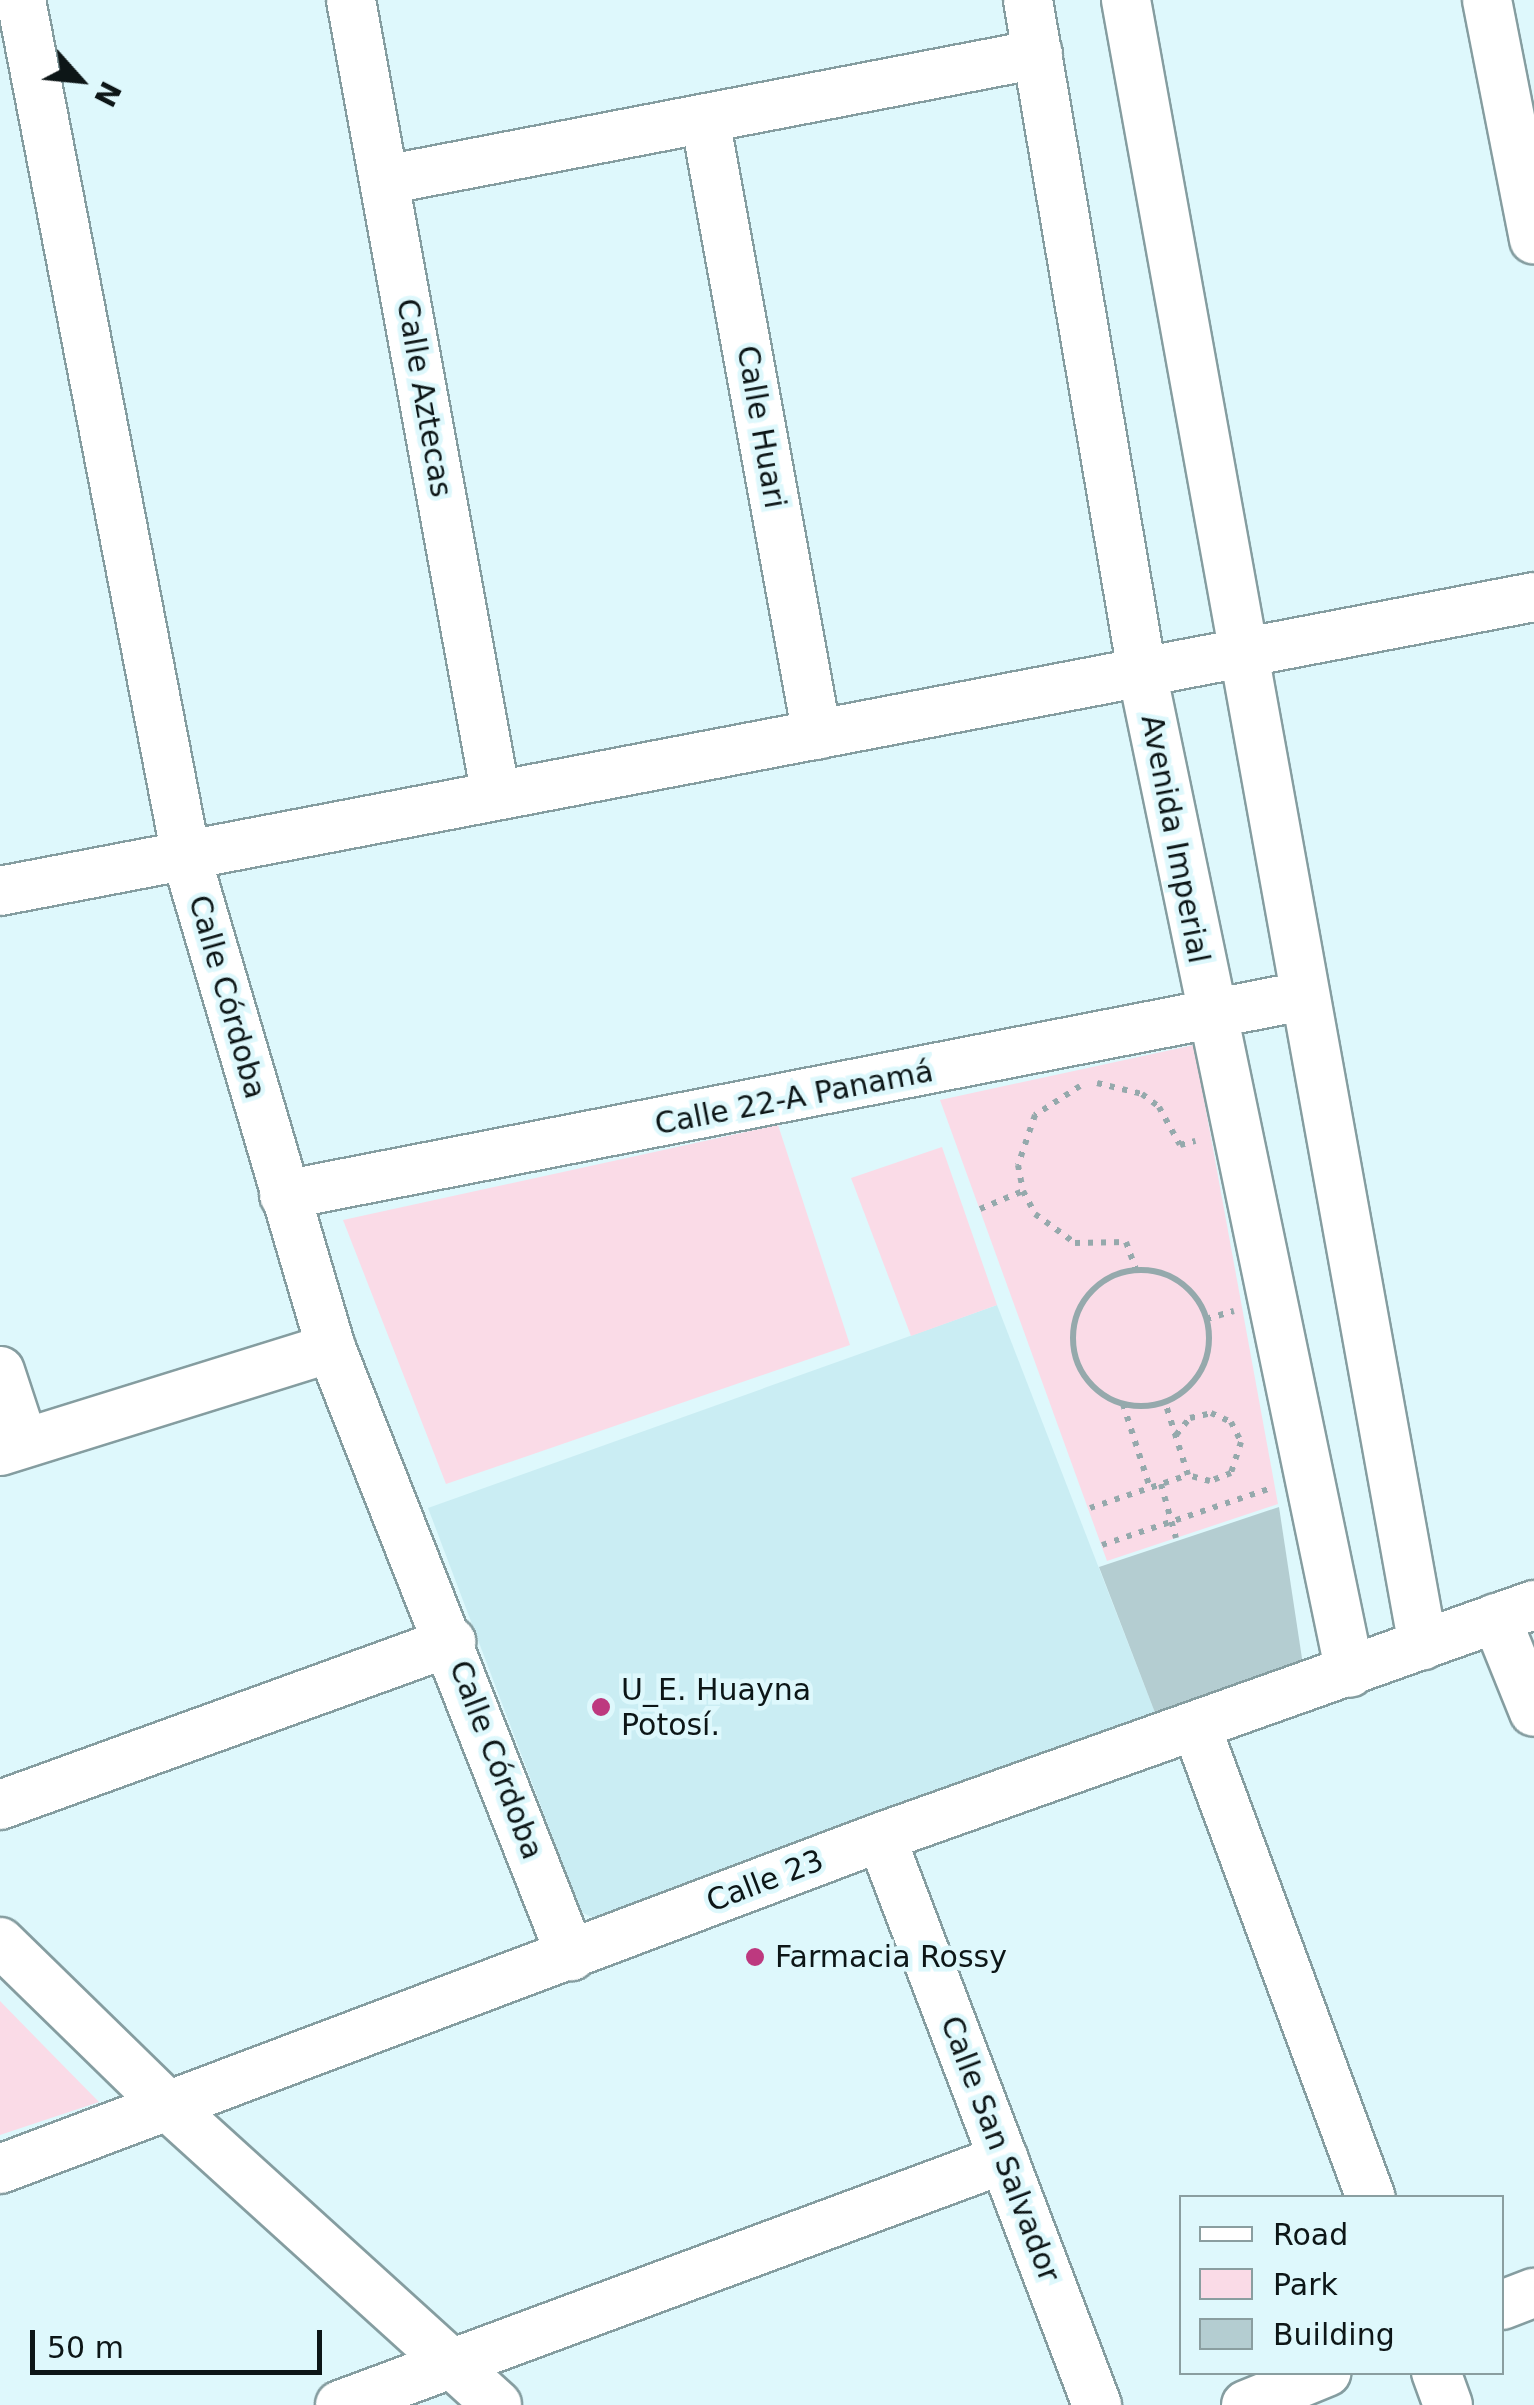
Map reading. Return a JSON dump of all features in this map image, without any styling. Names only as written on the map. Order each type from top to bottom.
[{"type":"street","name":"Calle Córdoba","points":[[21,0],[186,856],[331,1348],[571,1956]]},
{"type":"street","name":"Calle Aztecas","points":[[351,0],[496,796]]},
{"type":"street","name":"Avenida Imperial","points":[[1028,0],[1142,672],[1210,1018],[1350,1673]]},
{"type":"street","points":[[1126,0],[1302,996],[1423,1645]]},
{"type":"street","points":[[1487,0],[1534,239]]},
{"type":"street","points":[[385,180],[1038,54]]},
{"type":"street","name":"Calle Huari","points":[[706,119],[817,735]]},
{"type":"street","points":[[0,891],[1534,597]]},
{"type":"street","name":"Calle 22-A Panamá","points":[[284,1195],[1210,1018],[1302,996]]},
{"type":"street","points":[[0,1371],[12,1446],[331,1348]]},
{"type":"street","points":[[1515,1612],[1534,1712]]},
{"type":"street","name":"Calle 23","points":[[0,2169],[172,2109],[881,1837],[1515,1612]]},
{"type":"street","points":[[0,1806],[450,1642]]},
{"type":"street","points":[[1196,1728],[1370,2195]]},
{"type":"street","name":"Calle San Salvador","points":[[881,1837],[1097,2405]]},
{"type":"street","points":[[0,1942],[172,2109],[497,2405]]},
{"type":"street","points":[[340,2405],[1004,2159]]},
{"type":"street","points":[[1504,2304],[1534,2293]]},
{"type":"street","points":[[1246,2405],[1320,2375]]},
{"type":"street","points":[[1437,2375],[1448,2405]]},
{"type":"path","points":[[1136,1269],[1126,1242],[1076,1243],[1034,1214],[1023,1191],[1018,1165],[1035,1115],[1078,1086],[1111,1084],[1142,1094],[1166,1116],[1180,1145]]},
{"type":"path","points":[[980,1209],[1023,1191]]},
{"type":"path","points":[[1136,1269],[1180,1282],[1206,1318],[1206,1359],[1197,1377],[1165,1402],[1123,1404],[1088,1382],[1072,1342],[1074,1321],[1097,1285],[1136,1269]]},
{"type":"path","points":[[1165,1402],[1188,1475]]},
{"type":"path","points":[[1123,1404],[1150,1488]]},
{"type":"path","points":[[1090,1508],[1188,1475],[1210,1481],[1230,1473],[1241,1453],[1238,1431],[1222,1416],[1200,1414],[1176,1436]]},
{"type":"path","points":[[1102,1545],[1308,1475]]},
{"type":"path","points":[[1161,1484],[1176,1538]]},
{"type":"shaded area","points":[[997,1305],[1157,1718],[598,1920],[581,1912],[428,1508]]},
{"type":"green space","points":[[1194,1045],[1278,1504],[1107,1561],[940,1100]]},
{"type":"green space","points":[[778,1125],[850,1345],[446,1484],[343,1220]]},
{"type":"green space","points":[[942,1147],[997,1305],[911,1336],[851,1178]]},
{"type":"green space","points":[[0,2001],[42,2044],[99,2102],[0,2135]]},
{"type":"building","points":[[1279,1507],[1303,1665],[1157,1718],[1099,1567]]},
{"type":"place","name":"U_E. Huayna Potosí.","points":[[601,1707]]},
{"type":"place","name":"Farmacia Rossy","points":[[755,1957]]}]
